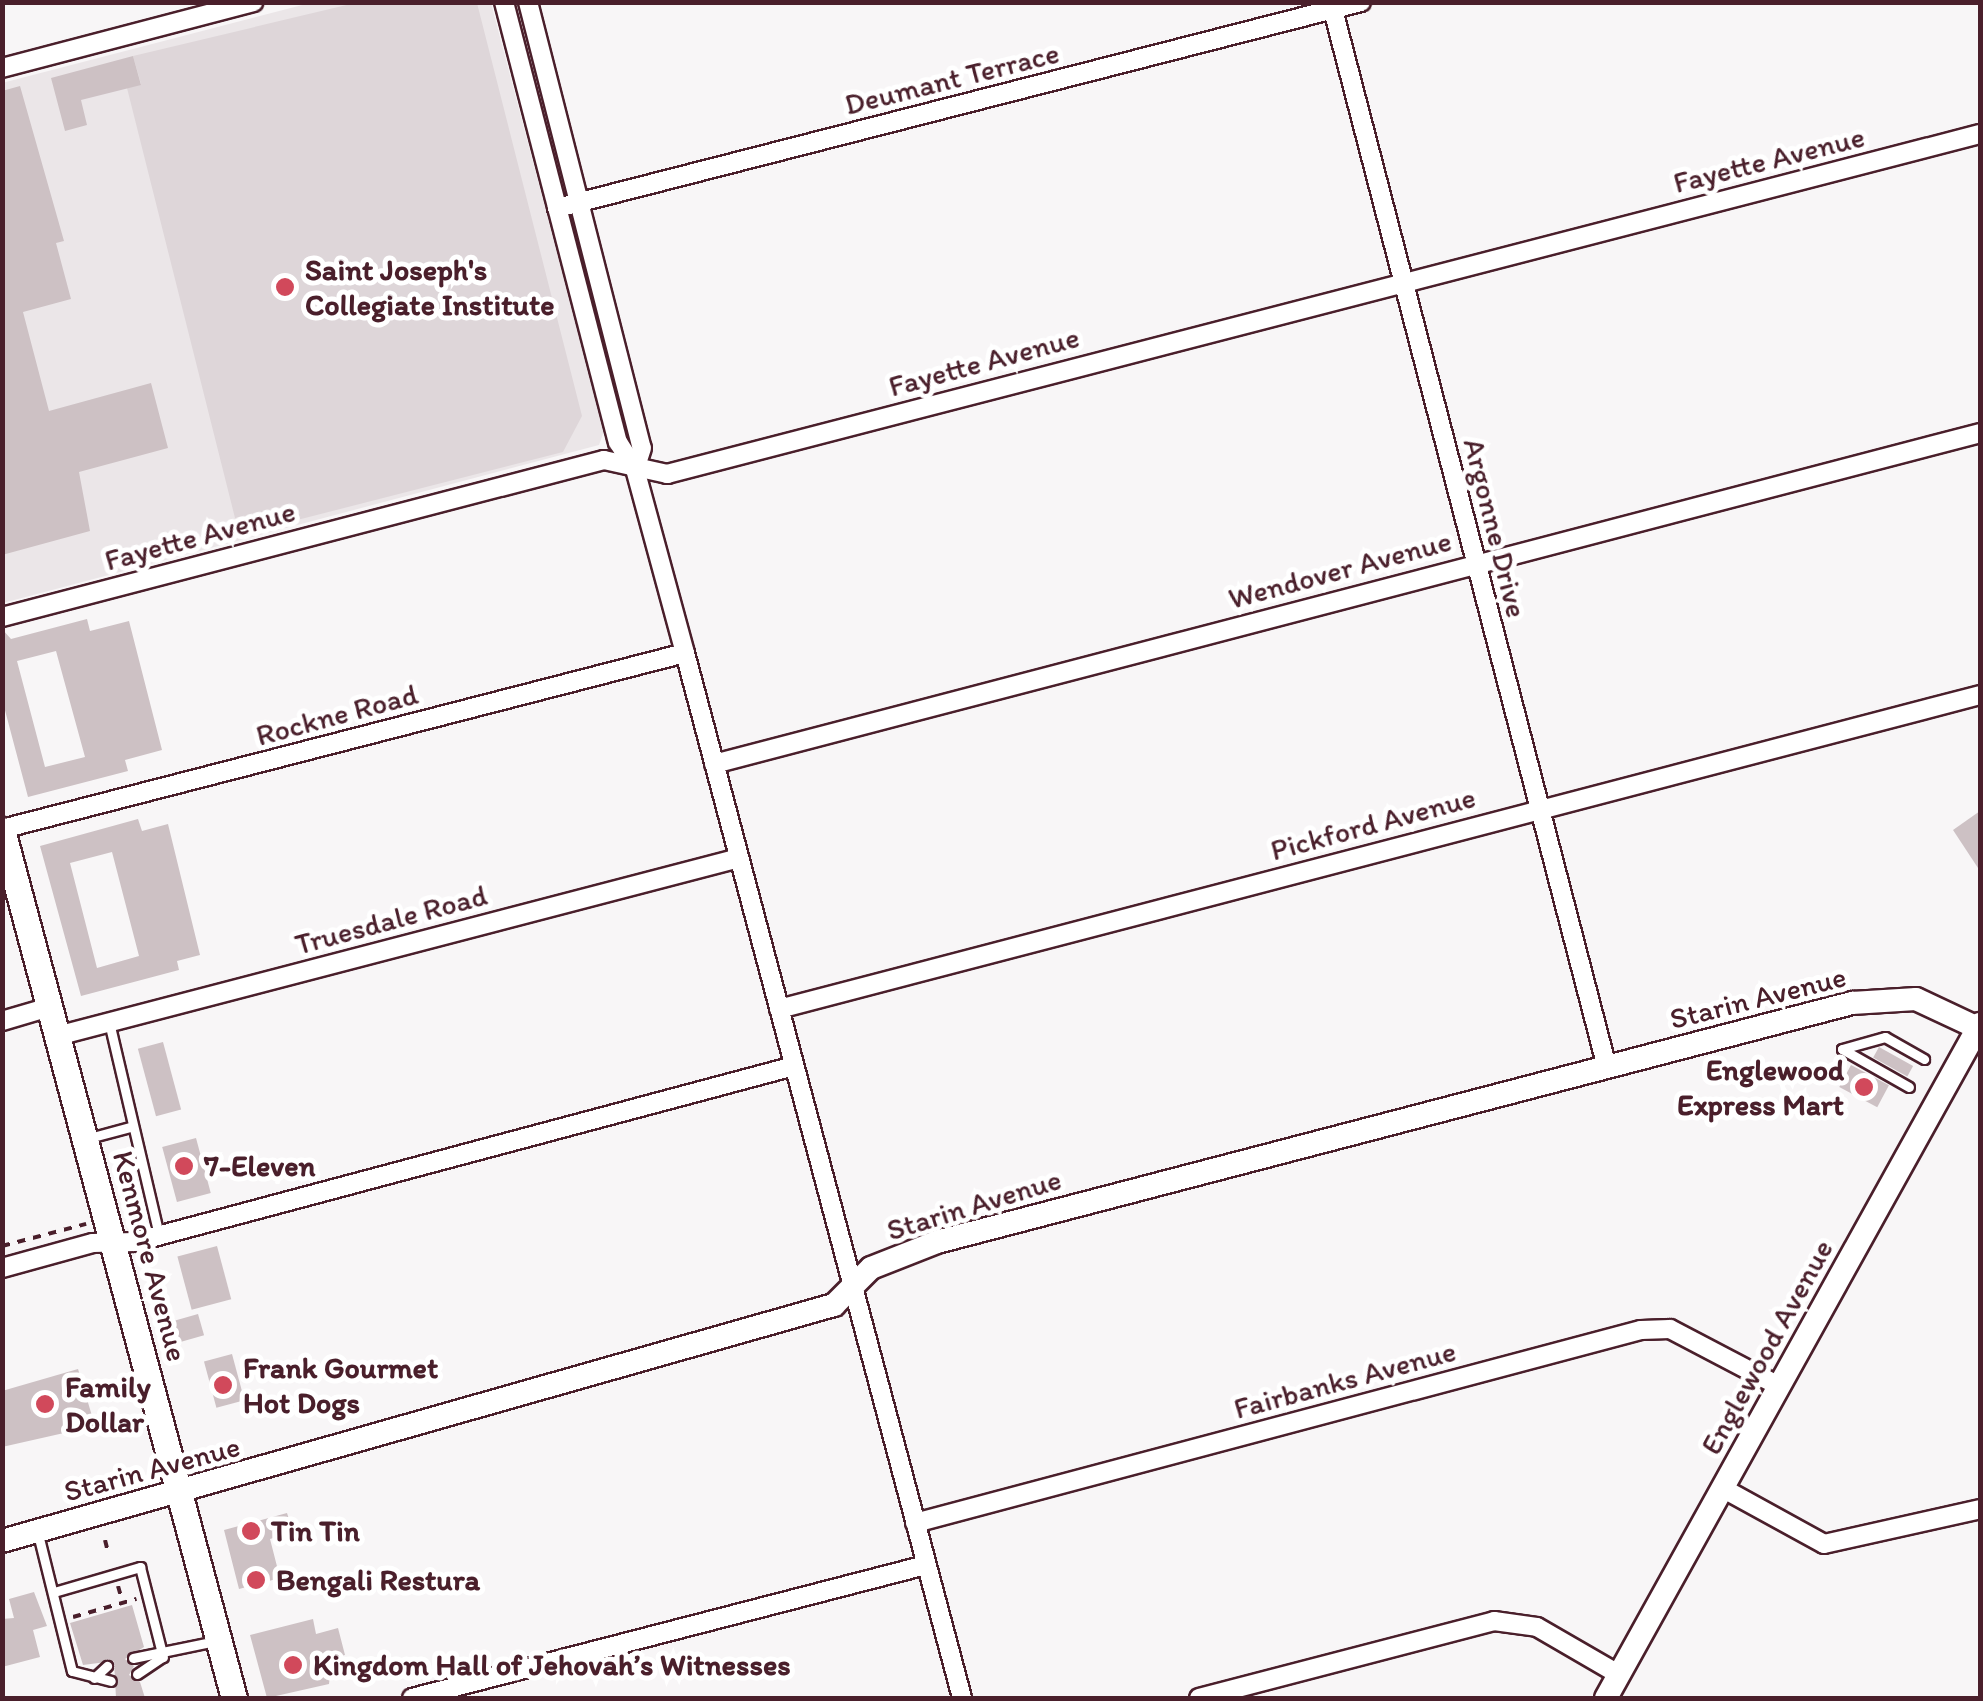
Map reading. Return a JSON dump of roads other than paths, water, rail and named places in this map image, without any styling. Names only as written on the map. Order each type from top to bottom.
[{"type":"main road","name":"Kenmore Avenue","points":[[2,830],[234,1698]]},
{"type":"street","points":[[2,68],[253,2]]},
{"type":"street","points":[[504,2],[618,442],[635,469],[685,653],[962,1698]]},
{"type":"street","points":[[528,2],[642,448],[635,469]]},
{"type":"street","name":"Deumant Terrace","points":[[557,208],[1332,6],[1361,2]]},
{"type":"street","name":"Argonne Drive","points":[[1332,6],[1607,1068]]},
{"type":"street","name":"Fayette Avenue","points":[[2,617],[604,460],[667,474],[1980,134]]},
{"type":"street","name":"Wendover Avenue","points":[[714,764],[1980,433]]},
{"type":"street","name":"Rockne Road","points":[[2,830],[685,653]]},
{"type":"street","name":"Pickford Avenue","points":[[779,1008],[1980,695]]},
{"type":"street","name":"Truesdale Road","points":[[58,1036],[739,858]]},
{"type":"street","name":"Starin Avenue","points":[[2,1541],[834,1304],[871,1268],[937,1242],[1885,998],[1916,999],[1979,1026]]},
{"type":"street","points":[[2,1021],[50,1008]]},
{"type":"street","name":"Englewood Avenue","points":[[1606,1698],[1979,1026]]},
{"type":"street","points":[[2,1268],[159,1235],[794,1066]]},
{"type":"street","name":"Fairbanks Avenue","points":[[915,1522],[1641,1330],[1670,1329],[1780,1386]]},
{"type":"street","points":[[1724,1489],[1824,1544],[1980,1509]]},
{"type":"street","points":[[412,1698],[926,1565]]},
{"type":"street","points":[[1199,1698],[1494,1621],[1537,1627],[1618,1674]]},
{"type":"lane","points":[[109,1022],[130,1127],[159,1235]]},
{"type":"lane","points":[[1908,1088],[1842,1049],[1885,1037],[1924,1059]]},
{"type":"lane","points":[[85,1139],[130,1127]]},
{"type":"lane","points":[[38,1532],[72,1670],[111,1681]]},
{"type":"lane","points":[[54,1592],[140,1567],[164,1657]]},
{"type":"lane","points":[[133,1658],[164,1657],[218,1640]]},
{"type":"lane","points":[[138,1674],[164,1657]]},
{"type":"lane","points":[[94,1678],[107,1666]]},
{"type":"place","name":"Saint Joseph's Collegiate Institute","points":[[285,287]]},
{"type":"place","name":"Englewood Express Mart","points":[[1864,1087]]},
{"type":"place","name":"7-Eleven","points":[[184,1166]]},
{"type":"place","name":"Frank Gourmet Hot Dogs","points":[[223,1385]]},
{"type":"place","name":"Family Dollar","points":[[45,1404]]},
{"type":"place","name":"Tin Tin","points":[[251,1531]]},
{"type":"place","name":"Bengali Restura","points":[[256,1580]]},
{"type":"place","name":"Kingdom Hall of Jehovah’s Witnesses","points":[[293,1665]]}]
